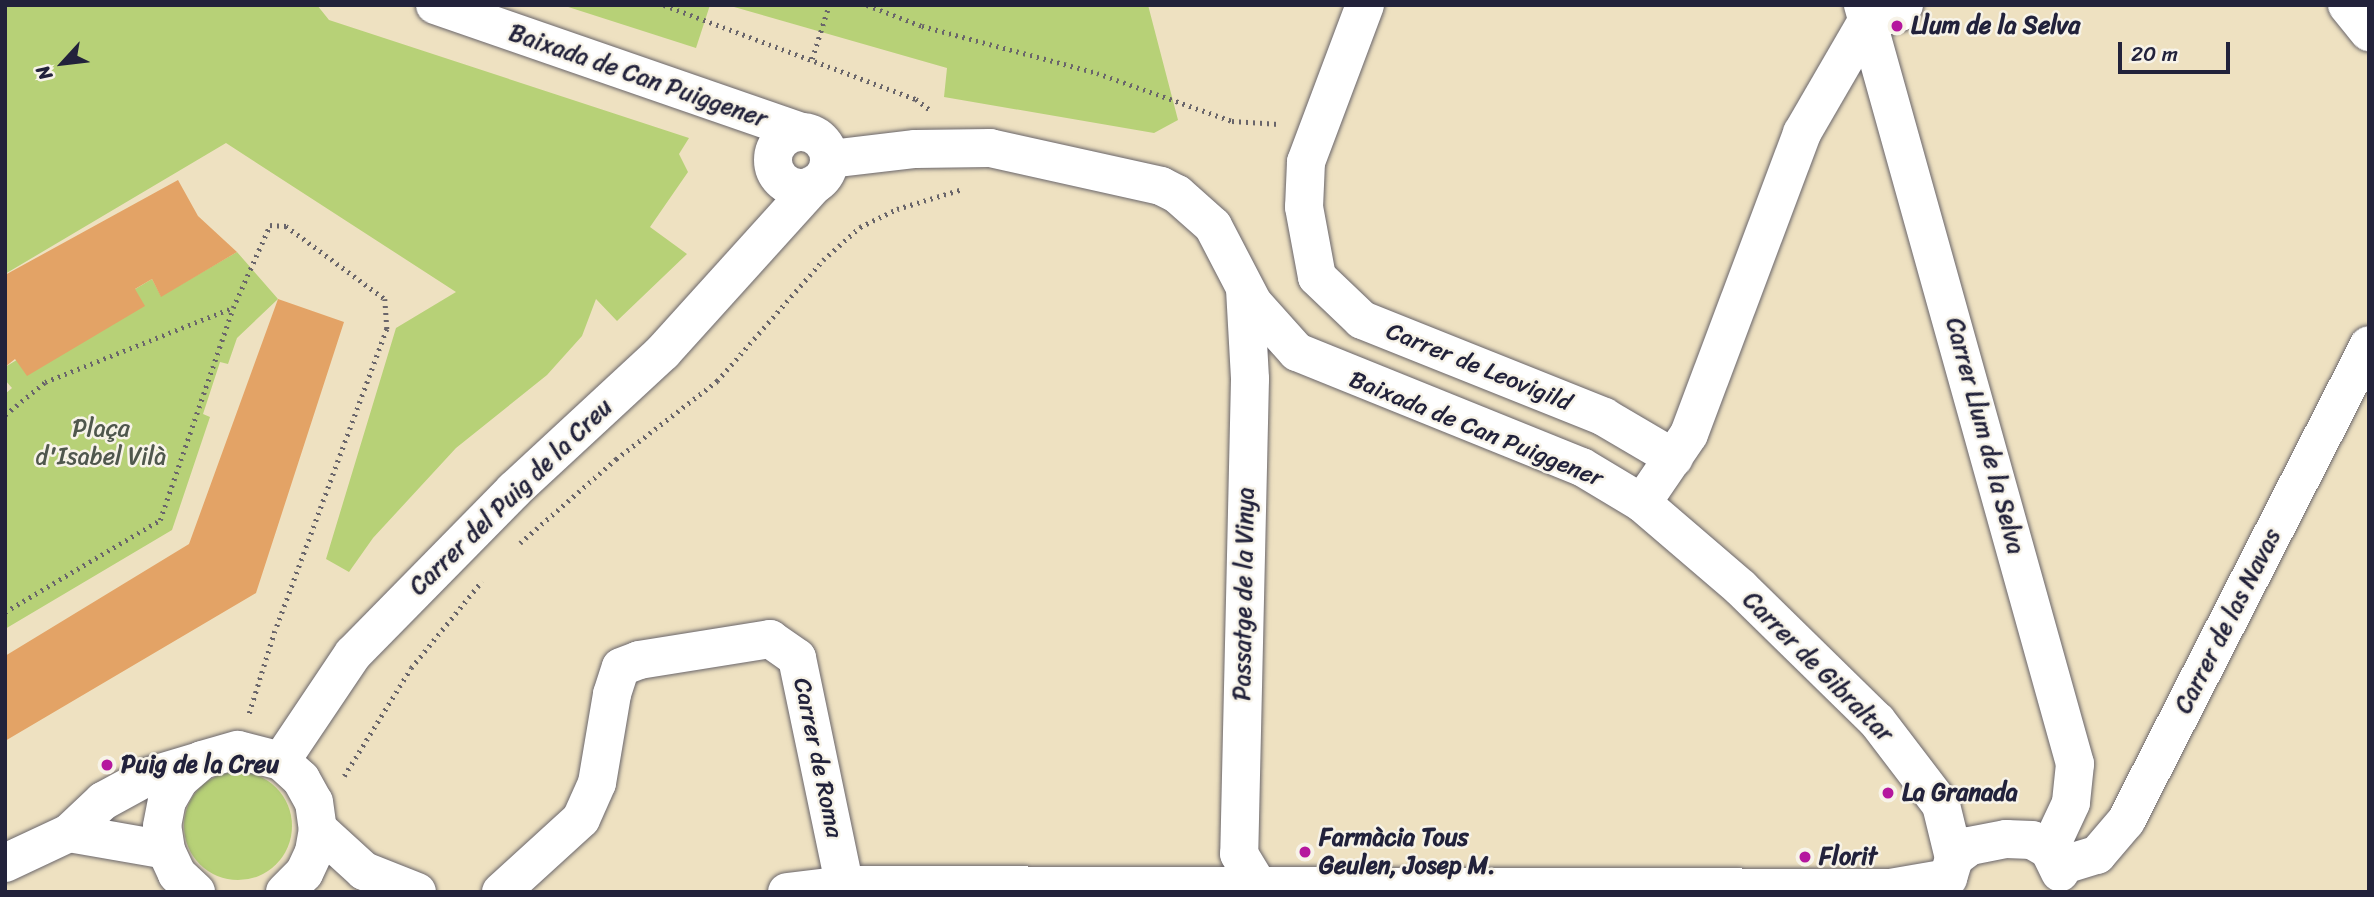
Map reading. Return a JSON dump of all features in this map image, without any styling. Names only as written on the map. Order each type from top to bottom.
[{"type":"street","name":"Baixada de Can Puiggener","points":[[435,5],[579,59],[701,95],[801,132]]},
{"type":"street","name":"Carrer de Leovigild","points":[[1365,5],[1306,162],[1304,207],[1310,250],[1318,277],[1362,320],[1604,417],[1674,458]]},
{"type":"street","points":[[1642,503],[1674,458],[1701,405],[1802,133],[1857,10],[1900,12],[1904,5]]},
{"type":"street","points":[[2347,5],[2369,32]]},
{"type":"street","name":"Carrer Llum de la Selva","points":[[1857,10],[2075,764],[2071,803],[2056,869]]},
{"type":"street","points":[[701,95],[756,137],[774,167],[796,188],[823,172],[915,149],[990,148]]},
{"type":"street","points":[[759,247],[774,167],[784,138],[801,132],[817,138],[823,172]]},
{"type":"street","name":"Baixada de Can Puiggener","points":[[990,148],[1161,186],[1177,194],[1213,226],[1231,254],[1245,289],[1274,330],[1297,352],[1323,366],[1582,467],[1642,503]]},
{"type":"street","name":"Carrer del Puig de la Creu","points":[[281,761],[353,654],[514,490],[663,352],[823,172]]},
{"type":"street","name":"Passatge de la Vinya","points":[[1245,289],[1250,379],[1240,854],[1260,888]]},
{"type":"street","name":"Carrer de las Navas","points":[[2056,869],[2097,855],[2126,821],[2369,345]]},
{"type":"street","name":"Carrer de Gibraltar","points":[[1642,503],[1741,588],[1877,721],[1941,805],[1951,876]]},
{"type":"street","name":"Carrer de Roma","points":[[501,892],[581,819],[597,783],[612,694],[621,667],[639,660],[770,639],[797,658],[846,888]]},
{"type":"street","points":[[5,863],[69,833],[103,801],[147,777],[239,750],[281,761],[301,779],[314,802],[318,829],[304,873],[285,892]]},
{"type":"street","points":[[196,892],[177,874],[166,850],[162,826],[167,801],[179,780],[202,760]]},
{"type":"street","points":[[318,829],[364,871],[417,892]]},
{"type":"street","points":[[69,833],[166,850]]},
{"type":"street","points":[[787,892],[846,888],[1890,888],[1951,876],[1970,846],[2006,839],[2032,840],[2056,869]]},
{"type":"path","points":[[664,5],[812,59],[944,113]]},
{"type":"path","points":[[812,59],[829,5]]},
{"type":"path","points":[[867,5],[922,26],[1097,73],[1232,121],[1319,126]]},
{"type":"path","points":[[517,545],[616,459],[717,381],[823,260],[860,227],[897,209],[983,184],[990,148]]},
{"type":"path","points":[[5,612],[160,520],[233,308],[270,225],[286,226],[385,299],[387,329],[275,631],[239,750]]},
{"type":"path","points":[[5,415],[46,382],[233,308]]},
{"type":"path","points":[[340,782],[411,668],[489,573]]},
{"type":"green space","points":[[5,5],[317,5],[329,20],[689,138],[679,154],[688,172],[650,227],[687,254],[617,321],[596,299],[582,336],[547,375],[456,448],[373,538],[349,572],[326,559],[396,328],[456,292],[226,143],[5,274]]},
{"type":"green space","points":[[562,5],[710,5],[696,48]]},
{"type":"green space","points":[[727,5],[1148,5],[1178,120],[1154,133],[944,97],[947,68]]},
{"type":"green space","name":"Plaça d'Isabel Vilà","points":[[237,252],[278,299],[237,338],[228,364],[220,362],[203,414],[210,417],[172,530],[5,629],[5,394],[12,388],[5,380],[5,367],[152,279],[161,296]]},
{"type":"green space","points":[[238,772],[259,776],[276,788],[288,805],[292,826],[288,847],[276,864],[259,876],[238,880],[217,876],[200,864],[188,847],[184,826],[188,805],[200,788],[217,776]]},
{"type":"building","points":[[178,180],[198,216],[237,252],[161,297],[152,279],[135,289],[145,306],[27,376],[15,359],[5,367],[5,275]]},
{"type":"building","points":[[278,299],[344,322],[256,593],[5,741],[5,656],[189,544]]},
{"type":"place","name":"Llum de la Selva","points":[[1897,26]]},
{"type":"place","name":"Puig de la Creu","points":[[107,765]]},
{"type":"place","name":"La Granada","points":[[1888,793]]},
{"type":"place","name":"Farmàcia Tous Geulen, Josep M.","points":[[1305,852]]},
{"type":"place","name":"Florit","points":[[1805,857]]}]
